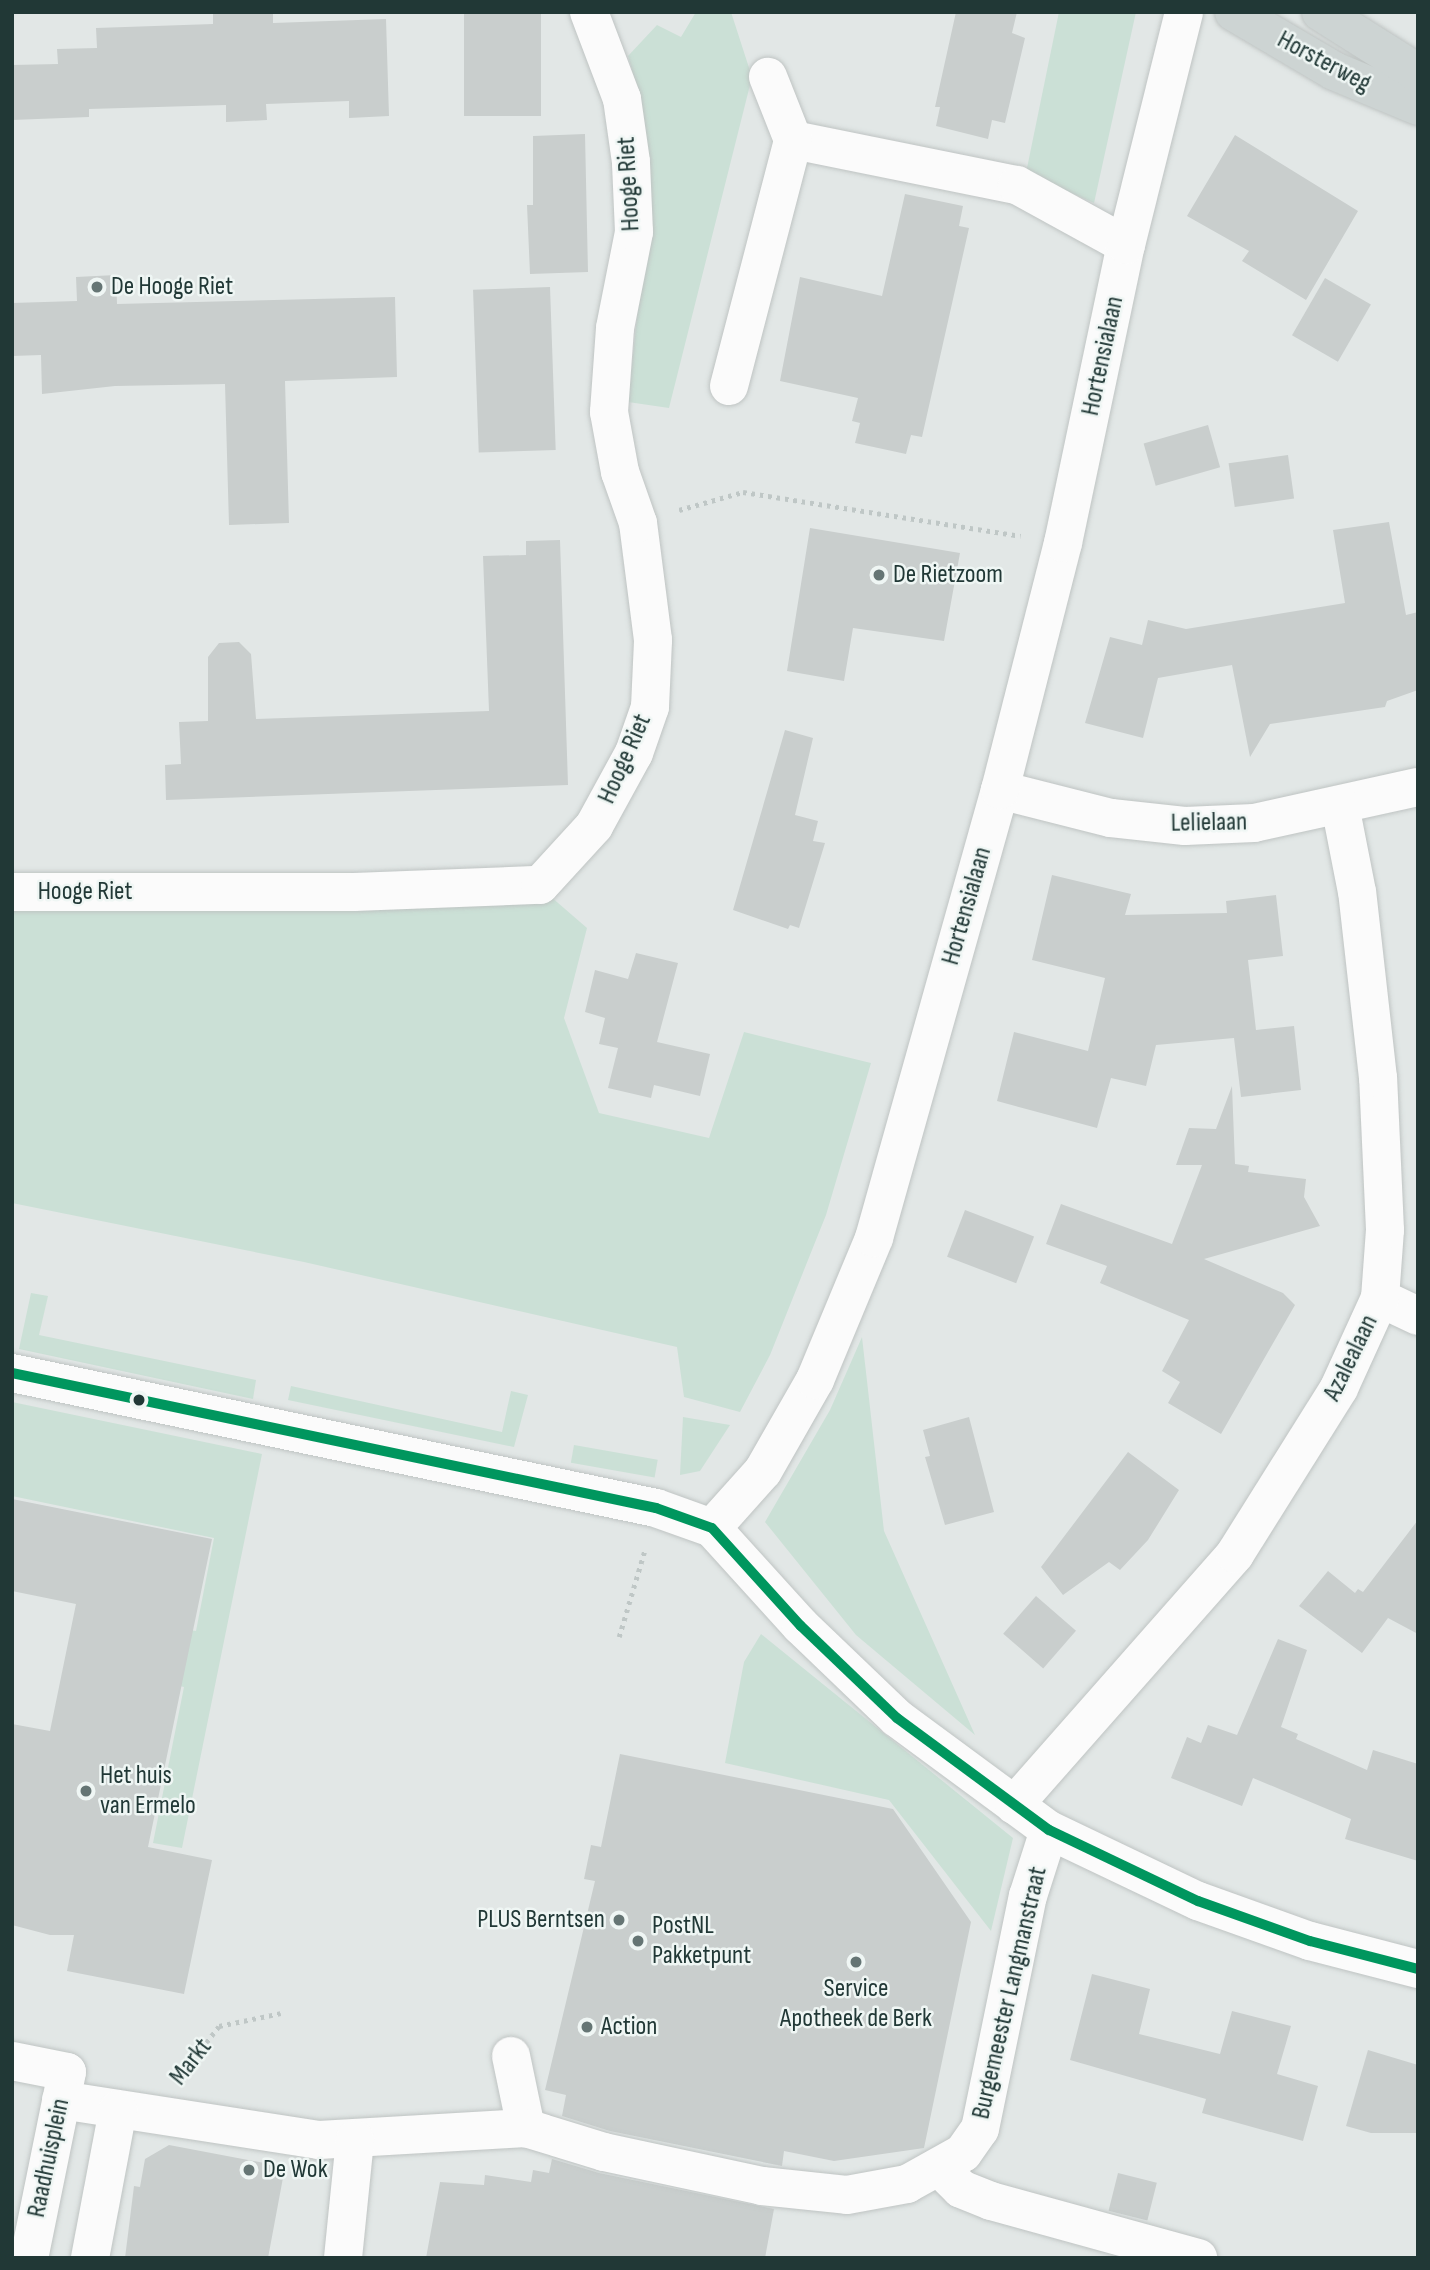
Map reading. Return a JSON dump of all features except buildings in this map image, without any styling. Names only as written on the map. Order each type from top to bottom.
[{"type":"main road","name":"Horsterweg","points":[[1234,12],[1334,71],[1418,106]]},
{"type":"main road","name":"Horsterweg","points":[[1321,12],[1418,73]]},
{"type":"street","name":"Hooge Riet","points":[[12,892],[354,892],[540,885],[594,826],[634,753],[650,707],[653,640],[638,523],[620,472],[609,412],[615,328],[634,232],[631,162],[622,99],[589,12]]},
{"type":"street","name":"Hortensialaan","points":[[712,1528],[763,1471],[815,1380],[874,1238],[1000,790],[1063,543],[1126,245],[1184,12]]},
{"type":"street","points":[[729,387],[793,140],[768,76]]},
{"type":"street","points":[[793,140],[1017,185],[1126,245]]},
{"type":"street","name":"Lelielaan","points":[[1000,790],[1111,818],[1185,826],[1254,823],[1418,787]]},
{"type":"street","name":"Azalealaan","points":[[1014,1805],[1078,1737],[1235,1554],[1339,1388],[1380,1298],[1385,1230],[1378,1078],[1357,892],[1340,805]]},
{"type":"street","points":[[1380,1298],[1418,1316]]},
{"type":"street","points":[[12,1373],[656,1508],[712,1528],[801,1626],[897,1718],[1049,1830],[1198,1901],[1311,1941],[1418,1969]]},
{"type":"street","name":"Burgemeester Langmanstraat","points":[[61,2100],[285,2138],[355,2140],[526,2127],[604,2152],[762,2186],[847,2195],[908,2184],[941,2169],[963,2153],[980,2129],[1028,1896],[1049,1830]]},
{"type":"street","points":[[511,2056],[526,2127]]},
{"type":"street","name":"Raadhuisplein","points":[[12,2061],[67,2072],[29,2258]]},
{"type":"street","points":[[90,2258],[133,2112]]},
{"type":"street","points":[[343,2258],[355,2140]]},
{"type":"street","points":[[941,2169],[961,2189],[991,2201],[1198,2258]]},
{"type":"path","points":[[638,523],[743,492],[1063,543]]},
{"type":"path","points":[[620,1637],[656,1508]]},
{"type":"path","name":"Markt","points":[[133,2112],[219,2026],[281,2014]]},
{"type":"green space","points":[[696,12],[731,12],[752,77],[669,408],[628,402],[650,195],[641,103],[628,56],[657,25],[681,37]]},
{"type":"green space","points":[[1059,12],[1136,12],[1094,203],[1026,173]]},
{"type":"green space","points":[[550,896],[587,928],[564,1018],[599,1113],[709,1138],[744,1032],[871,1063],[826,1215],[770,1355],[740,1412],[684,1397],[677,1347],[304,1262],[12,1203],[12,902]]},
{"type":"green space","points":[[31,1293],[48,1296],[39,1335],[256,1380],[253,1399],[19,1349]]},
{"type":"green space","points":[[862,1337],[884,1531],[975,1735],[856,1635],[765,1522],[830,1410]]},
{"type":"green space","points":[[291,1386],[502,1432],[511,1391],[528,1395],[514,1447],[288,1400]]},
{"type":"green space","points":[[12,1402],[262,1454],[182,1848],[153,1843],[184,1687],[153,1680],[165,1626],[196,1631],[214,1538],[12,1496]]},
{"type":"green space","points":[[683,1417],[730,1425],[700,1471],[680,1475]]},
{"type":"green space","points":[[574,1445],[658,1460],[655,1477],[571,1463]]},
{"type":"green space","points":[[761,1634],[1013,1838],[991,1931],[889,1800],[725,1763],[744,1662]]},
{"type":"transit line","points":[[12,1373],[656,1508],[712,1528],[801,1626],[897,1718],[1049,1830],[1198,1901],[1310,1941],[1418,1969]]},
{"type":"place","name":"De Hooge Riet","points":[[97,287]]},
{"type":"place","name":"De Rietzoom","points":[[879,575]]},
{"type":"place","name":"Het huis van Ermelo","points":[[86,1791]]},
{"type":"place","name":"PLUS Berntsen","points":[[619,1920]]},
{"type":"place","name":"PostNL Pakketpunt","points":[[638,1941]]},
{"type":"place","name":"Service Apotheek de Berk","points":[[856,1962]]},
{"type":"place","name":"Action","points":[[587,2027]]},
{"type":"place","name":"De Wok","points":[[249,2170]]}]
